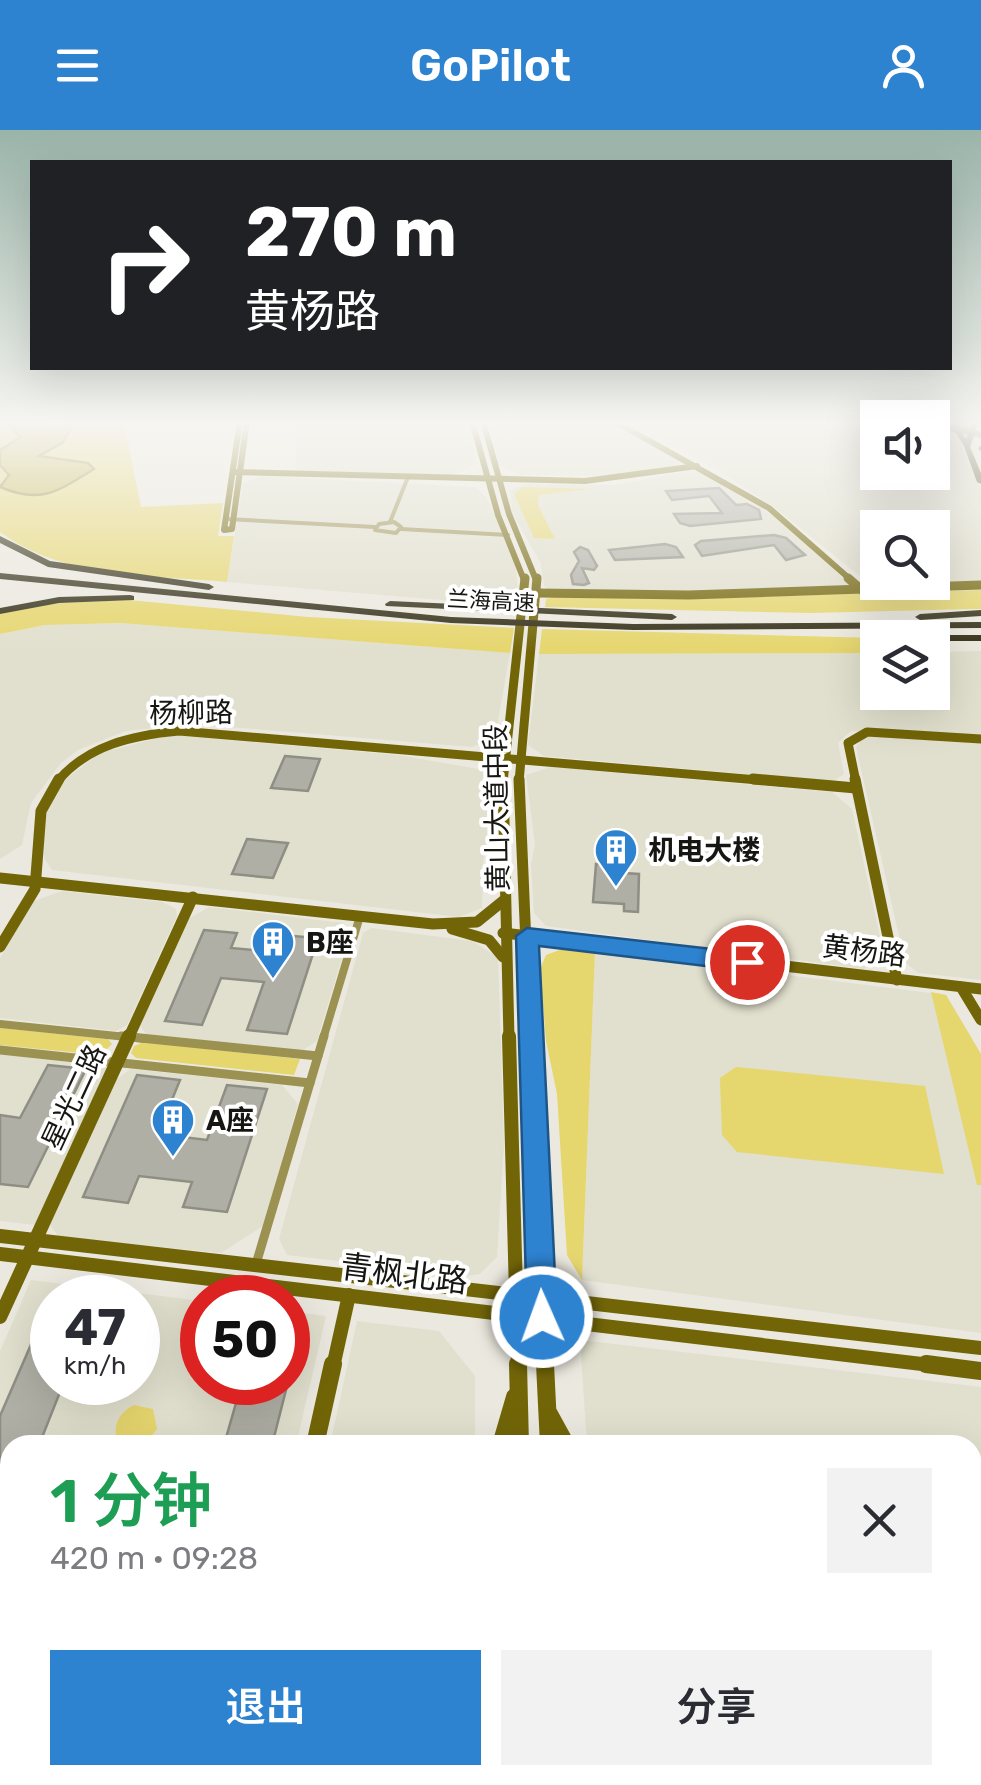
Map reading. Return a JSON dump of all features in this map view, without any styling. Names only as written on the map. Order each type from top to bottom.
[{"type":"highway","points":[[0,539],[48,564],[268,595]]},
{"type":"highway","name":"兰海高速","points":[[0,574],[451,620],[633,627],[981,625]]},
{"type":"highway","points":[[34,577],[268,595]]},
{"type":"highway","name":"兰海高速","points":[[268,595],[633,616],[894,619],[981,615]]},
{"type":"highway","points":[[0,610],[59,600],[130,598],[451,620]]},
{"type":"highway","points":[[633,627],[860,636]]},
{"type":"highway","points":[[950,638],[981,638]]},
{"type":"street","points":[[233,498],[229,525],[374,528],[390,522],[400,498]]},
{"type":"street","name":"黄山大道中段","points":[[495,498],[525,575],[526,636],[518,760],[549,1435]]},
{"type":"street","name":"黄山大道中段","points":[[504,498],[533,559],[538,593],[502,759],[503,934],[520,1435]]},
{"type":"street","points":[[752,498],[769,508],[860,588]]},
{"type":"street","points":[[390,522],[401,529]]},
{"type":"street","points":[[374,528],[388,534],[401,529],[508,535]]},
{"type":"street","points":[[950,587],[981,585]]},
{"type":"street","points":[[538,593],[860,591]]},
{"type":"street","name":"杨柳路","points":[[0,934],[33,879],[34,818],[46,787],[75,759],[126,736],[203,728],[472,752],[490,750],[503,742]]},
{"type":"street","name":"杨柳路","points":[[0,947],[33,879],[39,818],[52,787],[90,755],[140,735],[202,731],[586,764]]},
{"type":"street","points":[[897,980],[847,749],[851,738],[858,734],[981,739]]},
{"type":"street","points":[[519,745],[530,756],[586,764],[856,788]]},
{"type":"street","points":[[0,875],[433,924],[477,922],[503,901]]},
{"type":"street","name":"星光二路","points":[[0,1316],[193,897]]},
{"type":"street","points":[[256,1264],[360,916]]},
{"type":"street","points":[[433,924],[489,940],[504,959]]},
{"type":"street","name":"黄杨路","points":[[503,934],[981,989]]},
{"type":"street","points":[[960,986],[981,1020]]},
{"type":"street","points":[[0,1024],[318,1056]]},
{"type":"street","points":[[0,1050],[310,1083]]},
{"type":"street","name":"青枫北路","points":[[0,1236],[981,1348]]},
{"type":"street","name":"青枫北路","points":[[0,1254],[981,1371]]},
{"type":"street","points":[[317,1435],[348,1295]]},
{"type":"street","points":[[501,1435],[518,1388]]},
{"type":"street","points":[[548,1410],[561,1435]]},
{"type":"shaded area","points":[[0,498],[139,498],[141,507],[223,503],[218,536],[234,536],[227,582],[80,567],[52,559],[0,532]]},
{"type":"shaded area","points":[[241,498],[487,498],[515,560],[519,601],[512,606],[227,582]]},
{"type":"shaded area","points":[[511,498],[749,498],[816,549],[848,585],[688,593],[551,591],[544,586],[541,564],[512,512]]},
{"type":"shaded area","points":[[516,498],[539,498],[538,505],[555,539],[534,538]]},
{"type":"shaded area","points":[[761,498],[981,498],[981,581],[950,582],[950,510],[860,510],[860,576]]},
{"type":"shaded area","points":[[981,590],[981,609],[810,613],[545,607],[546,599],[554,597],[690,599],[860,594],[860,600],[950,600],[950,591]]},
{"type":"shaded area","points":[[129,600],[308,617],[514,628],[510,653],[120,623],[45,625],[0,634],[0,612],[60,603]]},
{"type":"shaded area","points":[[120,623],[510,653],[495,738],[472,747],[193,724],[126,731],[78,750],[61,763],[31,803],[22,845],[0,859],[0,634],[45,625]]},
{"type":"shaded area","points":[[542,629],[860,638],[860,653],[539,654]]},
{"type":"shaded area","points":[[981,651],[981,736],[851,731],[838,743],[844,774],[832,782],[544,756],[528,745],[539,654],[860,653],[860,710],[950,710],[950,652]]},
{"type":"shaded area","points":[[170,735],[398,755],[484,770],[489,779],[489,837],[484,850],[482,908],[459,917],[52,870],[44,858],[43,814],[58,785],[100,753]]},
{"type":"shaded area","points":[[862,738],[981,743],[981,980],[918,973],[905,962],[856,747]]},
{"type":"shaded area","points":[[551,767],[832,792],[852,809],[884,955],[864,969],[546,926],[534,913],[531,864],[535,845],[526,775]]},
{"type":"shaded area","points":[[62,891],[162,902],[176,909],[177,916],[127,1025],[116,1031],[0,1018],[0,958],[34,901]]},
{"type":"shaded area","points":[[209,907],[343,923],[350,931],[317,1041],[302,1051],[146,1034],[140,1026],[188,919]]},
{"type":"shaded area","points":[[371,928],[472,941],[498,957],[504,1146],[497,1257],[480,1274],[466,1276],[287,1255],[279,1239],[363,933]]},
{"type":"shaded area","points":[[565,948],[595,951],[582,1280],[567,1255],[557,1094],[546,1041],[540,969],[546,955]]},
{"type":"shaded area","points":[[595,951],[946,995],[981,1054],[981,1333],[582,1280]]},
{"type":"shaded area","points":[[931,992],[946,995],[981,1054],[981,1185],[977,1185]]},
{"type":"shaded area","points":[[0,1028],[108,1039],[112,1044],[101,1055],[0,1045]]},
{"type":"shaded area","points":[[144,1042],[300,1059],[294,1075],[136,1058],[131,1053],[134,1046]]},
{"type":"shaded area","points":[[0,1054],[109,1065],[36,1225],[0,1221]]},
{"type":"shaded area","points":[[736,1067],[925,1086],[944,1174],[737,1152],[722,1135],[720,1078]]},
{"type":"shaded area","points":[[131,1069],[282,1085],[298,1104],[263,1226],[221,1253],[59,1237],[50,1225],[114,1081]]},
{"type":"shaded area","points":[[30,1282],[30,1405],[160,1405],[160,1296],[180,1298],[180,1405],[305,1405],[298,1435],[0,1435],[0,1351]]},
{"type":"shaded area","points":[[310,1314],[326,1316],[310,1385]]},
{"type":"shaded area","points":[[357,1321],[439,1331],[475,1376],[475,1435],[332,1435]]},
{"type":"shaded area","points":[[580,1340],[981,1387],[981,1435],[586,1435]]},
{"type":"shaded area","points":[[134,1405],[153,1409],[157,1429],[152,1435],[117,1435],[117,1422]]},
{"type":"building","points":[[711,498],[747,504],[759,510],[761,519],[690,526],[680,523],[674,514],[722,513]]},
{"type":"building","points":[[774,535],[786,538],[805,555],[786,560],[774,545],[702,556],[695,545],[701,541]]},
{"type":"building","points":[[665,544],[676,547],[683,557],[615,560],[609,550]]},
{"type":"building","points":[[580,547],[588,550],[597,566],[594,570],[582,568],[589,583],[584,585],[573,584],[571,575],[579,561],[574,552]]},
{"type":"building","points":[[285,756],[320,759],[308,791],[271,788]]},
{"type":"building","points":[[247,839],[288,843],[273,878],[232,874]]},
{"type":"building","name":"机电大楼","points":[[596,864],[610,866],[609,872],[639,874],[638,912],[624,911],[624,904],[593,902]]},
{"type":"building","name":"B座","points":[[204,930],[237,933],[231,948],[276,952],[282,935],[318,938],[287,1034],[247,1030],[264,982],[221,978],[202,1025],[165,1021]]},
{"type":"building","points":[[48,1065],[86,1069],[28,1187],[0,1184],[0,1115],[20,1118]]},
{"type":"building","name":"A座","points":[[137,1075],[180,1080],[158,1134],[207,1140],[227,1085],[267,1089],[227,1212],[183,1207],[192,1182],[139,1176],[128,1203],[83,1197]]},
{"type":"building","points":[[30,1347],[30,1405],[55,1405],[43,1435],[0,1435],[0,1416]]},
{"type":"building","points":[[235,1405],[282,1405],[275,1435],[227,1435]]},
{"type":"place","name":"机电大楼","points":[[616,888]]},
{"type":"place","name":"B座","points":[[273,980]]},
{"type":"place","name":"A座","points":[[173,1158]]},
{"type":"route","points":[[542,1317],[527,936],[747,962]]}]
